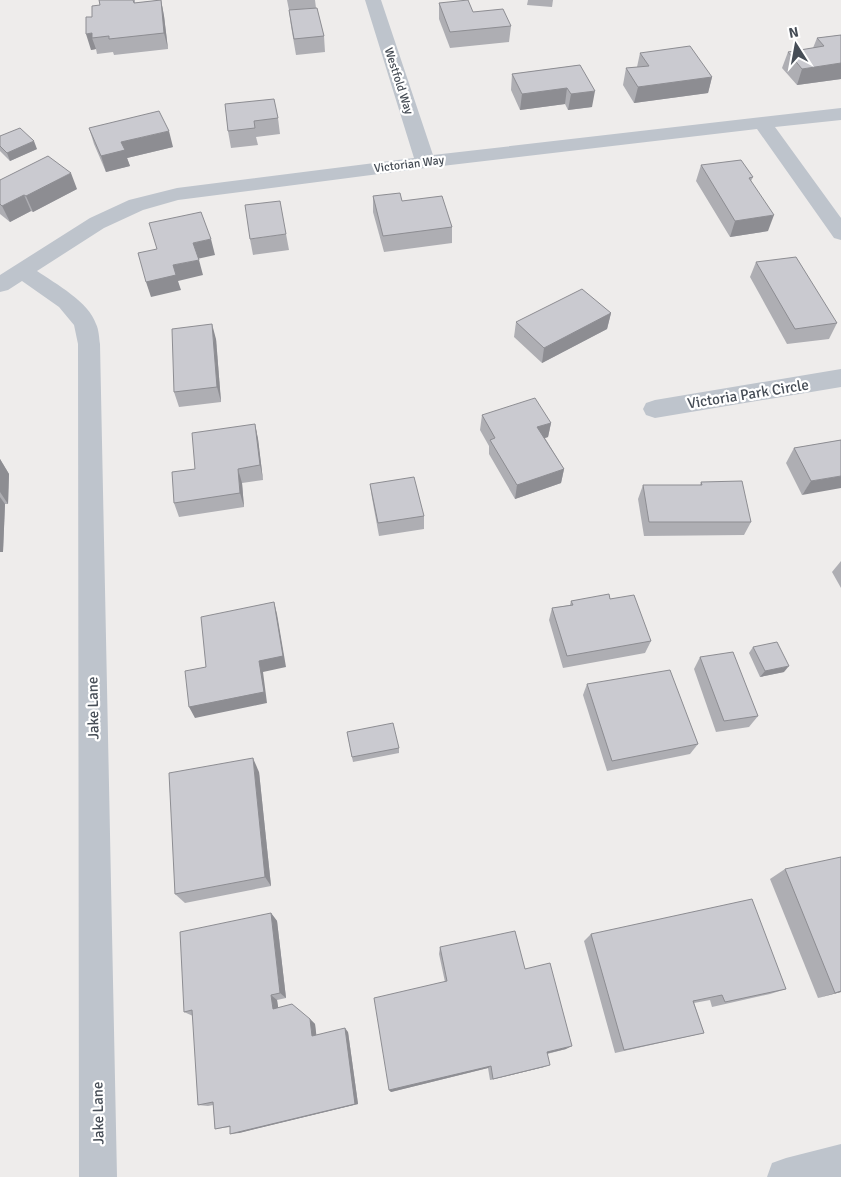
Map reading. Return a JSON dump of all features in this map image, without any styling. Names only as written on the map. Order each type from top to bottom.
[{"type":"street","name":"Westfold Way","points":[[373,0],[425,162]]},
{"type":"street","name":"Victorian Way","points":[[11,278],[97,223],[136,206],[177,194],[425,162],[841,114]]},
{"type":"street","points":[[762,123],[841,233]]},
{"type":"street","name":"Jake Lane","points":[[11,278],[67,302],[85,323],[89,344],[98,1177]]},
{"type":"street","name":"Victoria Park Circle","points":[[654,409],[841,378]]},
{"type":"street","points":[[786,1177],[841,1163]]},
{"type":"building","points":[[99,0],[133,0],[134,3],[161,0],[164,33],[109,39],[109,36],[92,38],[92,33],[86,34],[86,17],[92,17],[92,6],[100,5]]},
{"type":"building","points":[[468,0],[473,12],[503,9],[511,26],[450,32],[439,3]]},
{"type":"building","points":[[317,8],[324,36],[294,39],[289,10]]},
{"type":"building","points":[[841,35],[841,63],[802,69],[788,52],[824,46],[817,38]]},
{"type":"building","points":[[690,46],[712,77],[638,87],[626,68],[649,66],[640,53]]},
{"type":"building","points":[[580,65],[595,91],[571,94],[567,88],[522,94],[512,74]]},
{"type":"building","points":[[274,99],[278,118],[254,121],[255,128],[228,131],[225,104]]},
{"type":"building","points":[[159,111],[169,131],[121,142],[125,150],[101,156],[89,128]]},
{"type":"building","points":[[20,128],[34,141],[7,153],[0,146],[0,136]]},
{"type":"building","points":[[48,156],[71,173],[2,206],[0,204],[0,180]]},
{"type":"building","points":[[741,160],[753,177],[749,178],[774,215],[735,221],[701,165]]},
{"type":"building","points":[[400,193],[402,201],[442,196],[452,227],[383,236],[373,196]]},
{"type":"building","points":[[280,201],[286,234],[250,239],[245,205]]},
{"type":"building","points":[[201,212],[211,239],[193,243],[199,260],[173,265],[176,275],[146,282],[138,253],[157,249],[149,223]]},
{"type":"building","points":[[796,257],[837,323],[795,329],[756,262]]},
{"type":"building","points":[[582,289],[611,313],[544,348],[516,322]]},
{"type":"building","points":[[212,324],[217,387],[174,392],[172,329]]},
{"type":"building","points":[[535,398],[551,423],[537,427],[564,469],[517,485],[490,440],[495,438],[482,415]]},
{"type":"building","points":[[255,424],[260,465],[238,469],[240,493],[174,503],[172,472],[195,469],[192,433]]},
{"type":"building","points":[[841,440],[841,476],[811,481],[794,448]]},
{"type":"building","points":[[414,477],[424,516],[378,523],[370,484]]},
{"type":"building","points":[[742,481],[751,522],[649,522],[643,485],[702,485],[701,482]]},
{"type":"building","points":[[609,594],[610,599],[634,595],[651,641],[567,656],[552,608],[573,605],[571,601]]},
{"type":"building","points":[[274,602],[283,656],[259,661],[264,692],[189,707],[185,671],[206,667],[201,617]]},
{"type":"building","points":[[777,642],[789,666],[765,671],[753,647]]},
{"type":"building","points":[[733,652],[758,716],[724,721],[700,657]]},
{"type":"building","points":[[670,670],[698,744],[612,761],[587,684]]},
{"type":"building","points":[[393,723],[399,748],[352,757],[347,732]]},
{"type":"building","points":[[253,758],[265,877],[175,894],[169,773]]},
{"type":"building","points":[[841,857],[841,991],[835,993],[785,869]]},
{"type":"building","points":[[752,899],[786,989],[725,1002],[722,995],[693,1001],[704,1033],[624,1050],[591,934]]},
{"type":"building","points":[[271,913],[280,993],[271,995],[273,1009],[292,1004],[310,1019],[312,1036],[345,1028],[355,1104],[230,1134],[230,1126],[215,1129],[213,1102],[198,1105],[192,1010],[184,1012],[180,932]]},
{"type":"building","points":[[515,931],[525,969],[550,963],[572,1046],[547,1052],[550,1065],[493,1079],[491,1066],[389,1090],[374,998],[447,981],[440,947]]}]
